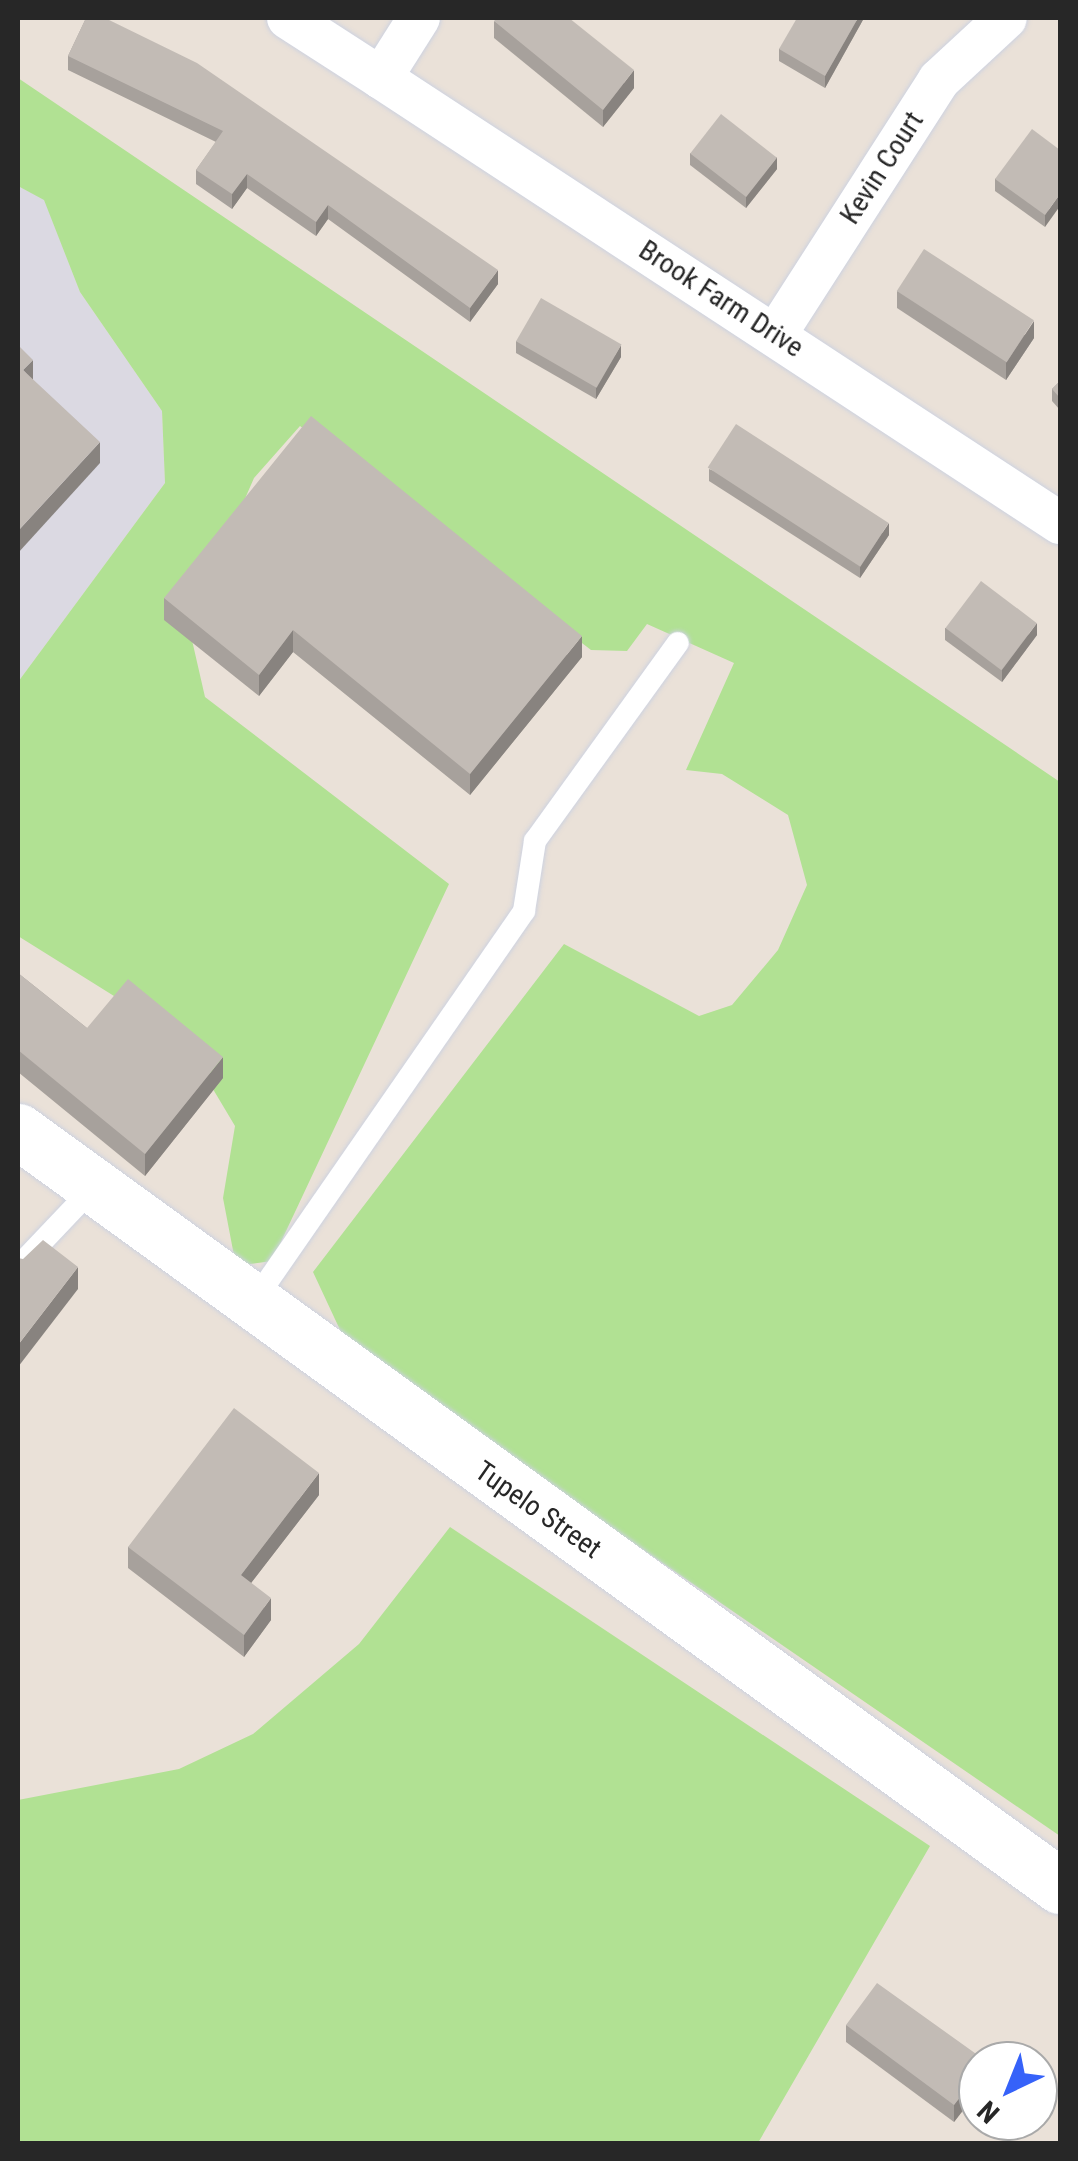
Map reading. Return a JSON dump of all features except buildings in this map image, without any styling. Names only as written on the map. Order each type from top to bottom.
[{"type":"main road","name":"Tupelo Street","points":[[18,1131],[250,1306],[1060,1886]]},
{"type":"street","name":"Brook Farm Drive","points":[[288,18],[1060,522]]},
{"type":"street","points":[[381,78],[419,18]]},
{"type":"street","name":"Kevin Court","points":[[776,334],[939,80],[1006,18]]},
{"type":"lane","points":[[250,1306],[524,911],[535,840],[678,643]]},
{"type":"lane","points":[[18,1268],[93,1188]]},
{"type":"shaded area","points":[[18,186],[44,199],[80,292],[162,411],[165,483],[18,682]]},
{"type":"green space","points":[[18,78],[1060,782],[1060,1836],[348,1347],[313,1272],[564,944],[699,1016],[732,1005],[778,950],[807,885],[788,815],[722,774],[686,770],[734,663],[647,624],[627,651],[591,650],[300,426],[254,478],[189,627],[205,697],[449,884],[272,1261],[236,1266],[223,1198],[235,1126],[195,1059],[138,1011],[18,936],[18,682],[165,483],[162,411],[80,292],[44,200],[18,186]]},
{"type":"green space","points":[[450,1527],[930,1846],[758,2143],[18,2143],[18,1800],[179,1769],[253,1734],[359,1644]]}]
